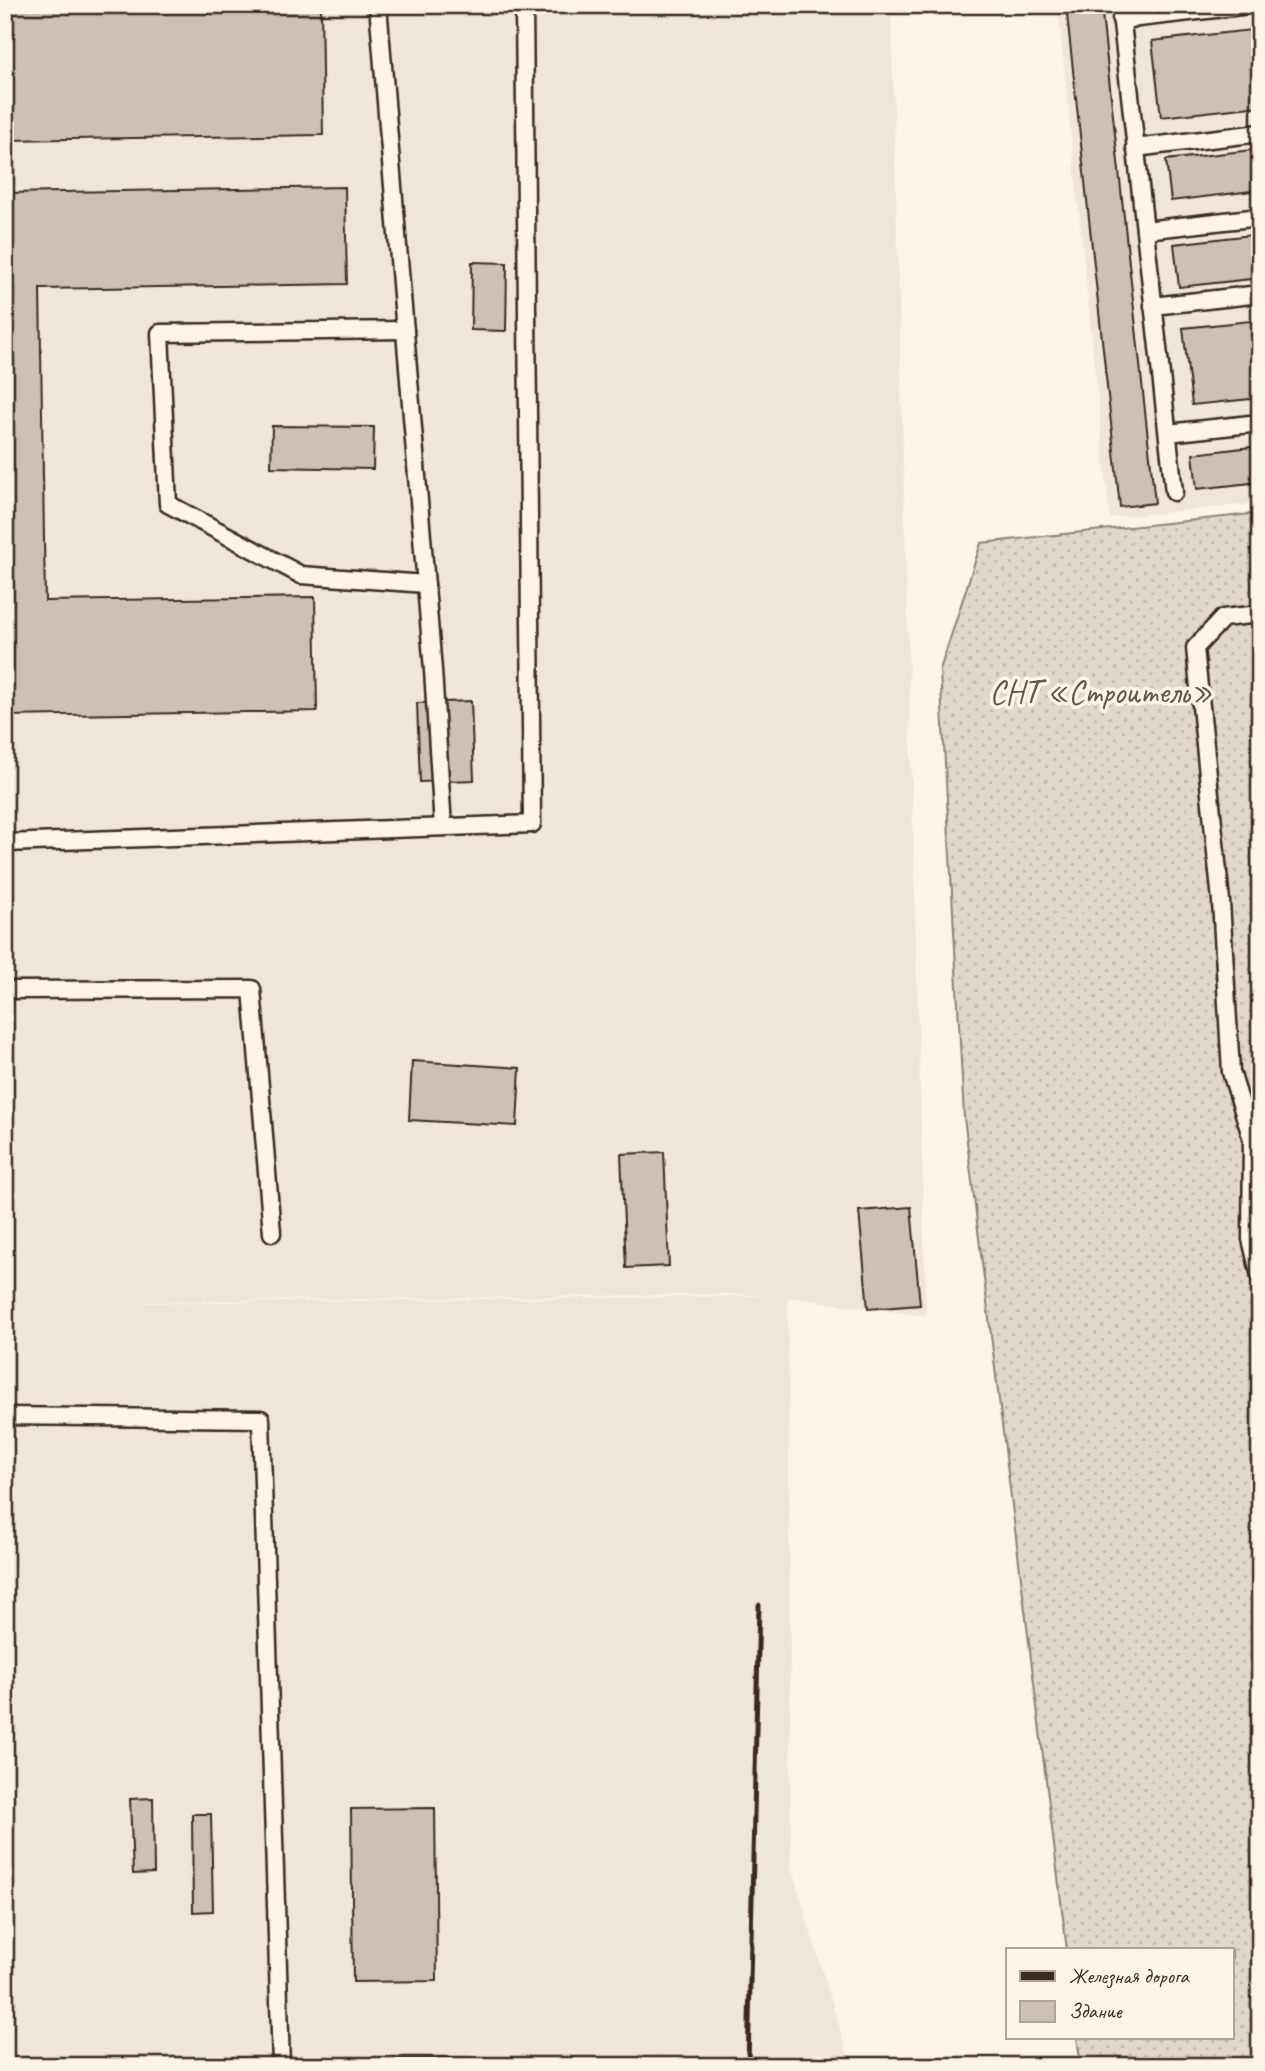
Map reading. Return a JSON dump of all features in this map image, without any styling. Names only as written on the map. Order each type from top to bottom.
[{"type":"lane","points":[[378,5],[426,584],[443,827]]},
{"type":"lane","points":[[5,843],[532,824],[524,5]]},
{"type":"lane","points":[[1174,492],[1120,12],[1250,5]]},
{"type":"lane","points":[[1135,148],[1260,133]]},
{"type":"lane","points":[[1145,230],[1260,217]]},
{"type":"lane","points":[[1153,306],[1260,294]]},
{"type":"lane","points":[[405,330],[160,333],[168,504],[301,575],[426,584]]},
{"type":"lane","points":[[1168,433],[1260,423]]},
{"type":"lane","points":[[1260,614],[1223,618],[1195,648],[1222,901],[1231,1072],[1252,1139],[1251,1239],[1260,1276]]},
{"type":"lane","points":[[5,990],[252,989],[272,1233]]},
{"type":"lane","points":[[5,1416],[261,1419],[281,2066]]},
{"type":"shaded area","points":[[5,5],[891,5],[926,1316],[788,1297],[791,1867],[851,2066],[5,2066]],"holes":[[[729,1294],[771,1296],[144,1303]]]},
{"type":"shaded area","points":[[1058,5],[1260,5],[1260,503],[1110,518]]},
{"type":"green space","name":"СНТ «Строитель»","points":[[1260,513],[1260,2066],[1081,2066],[1077,2039],[1234,2039],[1234,1948],[1067,1948],[964,1117],[940,670],[981,543]]},
{"type":"building","points":[[5,5],[321,5],[323,135],[5,140]]},
{"type":"building","points":[[1066,5],[1101,5],[1155,503],[1120,507]]},
{"type":"building","points":[[1260,29],[1260,106],[1161,117],[1152,41]]},
{"type":"building","points":[[1260,149],[1260,190],[1171,201],[1166,160]]},
{"type":"building","points":[[345,187],[347,284],[40,289],[45,601],[315,597],[317,711],[5,716],[5,193]]},
{"type":"building","points":[[1260,234],[1260,278],[1179,287],[1174,244]]},
{"type":"building","points":[[472,262],[507,263],[506,331],[471,330]]},
{"type":"building","points":[[1260,320],[1260,398],[1192,405],[1183,328]]},
{"type":"building","points":[[272,426],[374,427],[373,469],[271,467]]},
{"type":"building","points":[[1260,446],[1260,482],[1197,489],[1193,454]]},
{"type":"building","points":[[471,701],[474,780],[420,782],[417,703]]},
{"type":"building","points":[[412,1061],[520,1068],[517,1126],[409,1120]]},
{"type":"building","points":[[664,1152],[669,1266],[626,1268],[621,1154]]},
{"type":"building","points":[[911,1207],[920,1305],[868,1309],[859,1211]]},
{"type":"building","points":[[153,1798],[154,1873],[133,1874],[130,1799]]},
{"type":"building","points":[[435,1808],[437,1981],[353,1982],[351,1809]]},
{"type":"building","points":[[192,1814],[211,1814],[213,1911],[193,1912]]},
{"type":"building","points":[[460,2058],[460,2066],[394,2066],[394,2059]]},
{"type":"railway","points":[[748,2066],[759,1605]]}]
